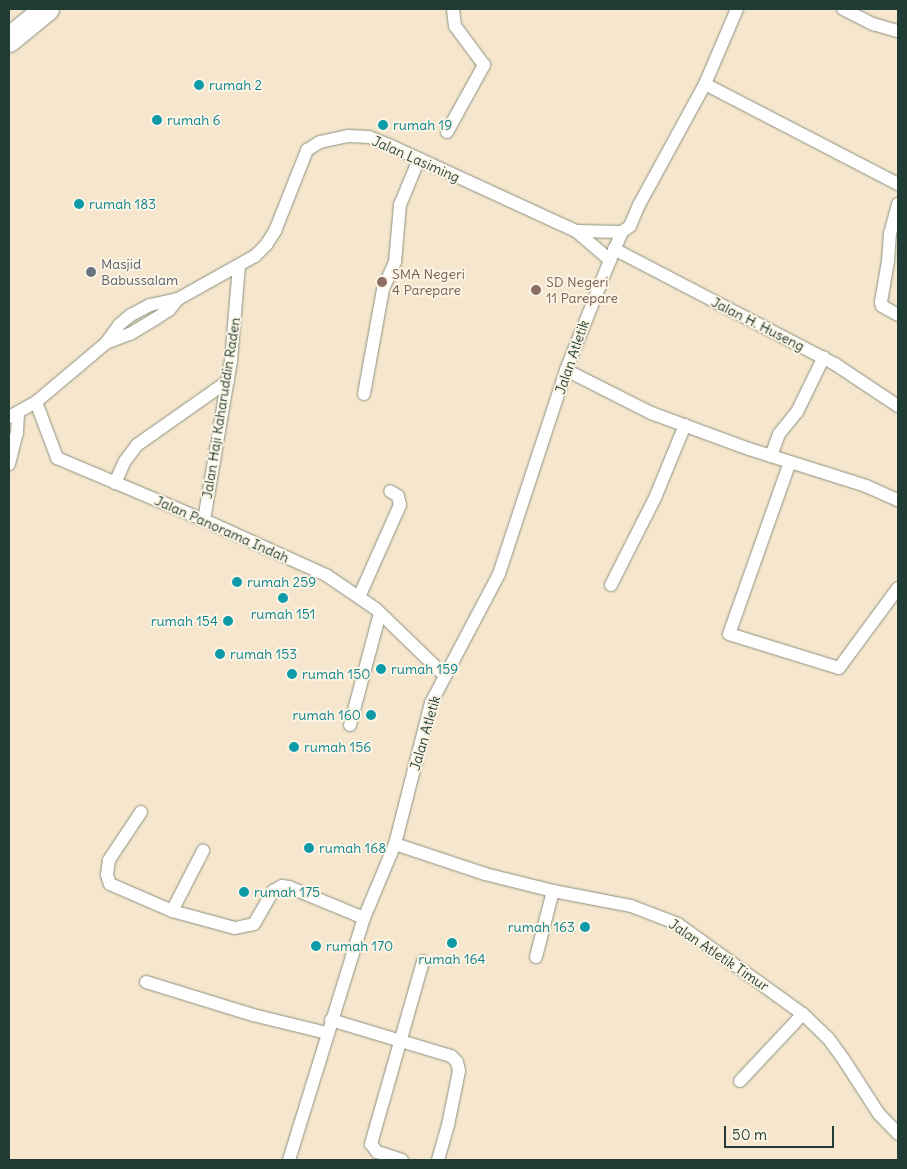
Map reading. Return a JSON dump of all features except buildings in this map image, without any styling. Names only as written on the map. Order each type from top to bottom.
[{"type":"highway","points":[[9,40],[47,9]]},
{"type":"street","points":[[447,132],[484,65],[455,26],[453,9]]},
{"type":"street","points":[[576,231],[622,232],[630,226],[639,205],[705,84],[737,9]]},
{"type":"street","points":[[843,9],[873,24],[898,32]]},
{"type":"street","points":[[705,84],[898,184]]},
{"type":"street","name":"Jalan Lasiming","points":[[14,415],[36,402],[106,343],[115,329],[132,315],[150,305],[178,299],[239,266],[266,246],[275,231],[307,150],[314,145],[334,138],[360,135],[418,159],[576,231]]},
{"type":"street","points":[[364,394],[383,289],[395,262],[400,205],[418,159]]},
{"type":"street","points":[[897,210],[880,302],[882,306],[898,315]]},
{"type":"street","name":"Jalan H. Huseng","points":[[576,231],[612,254],[824,357],[898,406]]},
{"type":"street","name":"Jalan Atletik","points":[[289,1160],[364,918],[395,844],[424,726],[444,675],[499,574],[566,370],[622,232]]},
{"type":"street","name":"Jalan Haji Kaharuddin Raden","points":[[204,520],[228,381],[239,266]]},
{"type":"street","points":[[771,456],[779,434],[797,412],[824,357]]},
{"type":"street","points":[[566,370],[650,413],[771,456],[866,486],[898,500]]},
{"type":"street","points":[[115,482],[125,461],[137,445],[228,381]]},
{"type":"street","name":"Jalan Panorama Indah","points":[[36,402],[57,458],[204,520],[326,576],[380,613],[444,675]]},
{"type":"street","points":[[9,464],[17,433],[14,415]]},
{"type":"street","points":[[611,585],[655,498],[685,426]]},
{"type":"street","points":[[790,462],[730,634],[839,668],[898,588]]},
{"type":"street","points":[[359,597],[400,505],[398,496],[390,492]]},
{"type":"street","points":[[350,725],[380,613]]},
{"type":"street","points":[[141,812],[109,860],[108,880],[110,884],[172,910],[218,925],[235,928],[254,924],[273,891],[282,886],[364,918]]},
{"type":"street","name":"Jalan Atletik Timur","points":[[395,844],[485,874],[553,891],[631,906],[678,924],[803,1014],[828,1038],[879,1114],[898,1134]]},
{"type":"street","points":[[172,910],[203,851]]},
{"type":"street","points":[[536,957],[553,891]]},
{"type":"street","points":[[402,1160],[377,1152],[371,1146],[423,960]]},
{"type":"street","points":[[146,982],[253,1015],[327,1033]]},
{"type":"street","points":[[740,1081],[803,1014]]},
{"type":"street","points":[[331,1020],[452,1056],[459,1066],[448,1124],[438,1160]]},
{"type":"place","name":"rumah 2","points":[[199,85]]},
{"type":"place","name":"rumah 6","points":[[157,120]]},
{"type":"place","name":"rumah 19","points":[[383,125]]},
{"type":"place","name":"rumah 183","points":[[79,204]]},
{"type":"place","name":"Masjid Babussalam","points":[[91,272]]},
{"type":"place","name":"SMA Negeri 4 Parepare","points":[[382,282]]},
{"type":"place","name":"SD Negeri 11 Parepare","points":[[536,290]]},
{"type":"place","name":"rumah 259","points":[[237,582]]},
{"type":"place","name":"rumah 151","points":[[283,598]]},
{"type":"place","name":"rumah 154","points":[[228,621]]},
{"type":"place","name":"rumah 153","points":[[220,654]]},
{"type":"place","name":"rumah 159","points":[[381,669]]},
{"type":"place","name":"rumah 150","points":[[292,674]]},
{"type":"place","name":"rumah 160","points":[[371,715]]},
{"type":"place","name":"rumah 156","points":[[294,747]]},
{"type":"place","name":"rumah 168","points":[[309,848]]},
{"type":"place","name":"rumah 175","points":[[244,892]]},
{"type":"place","name":"rumah 163","points":[[585,927]]},
{"type":"place","name":"rumah 164","points":[[452,943]]},
{"type":"place","name":"rumah 170","points":[[316,946]]}]
